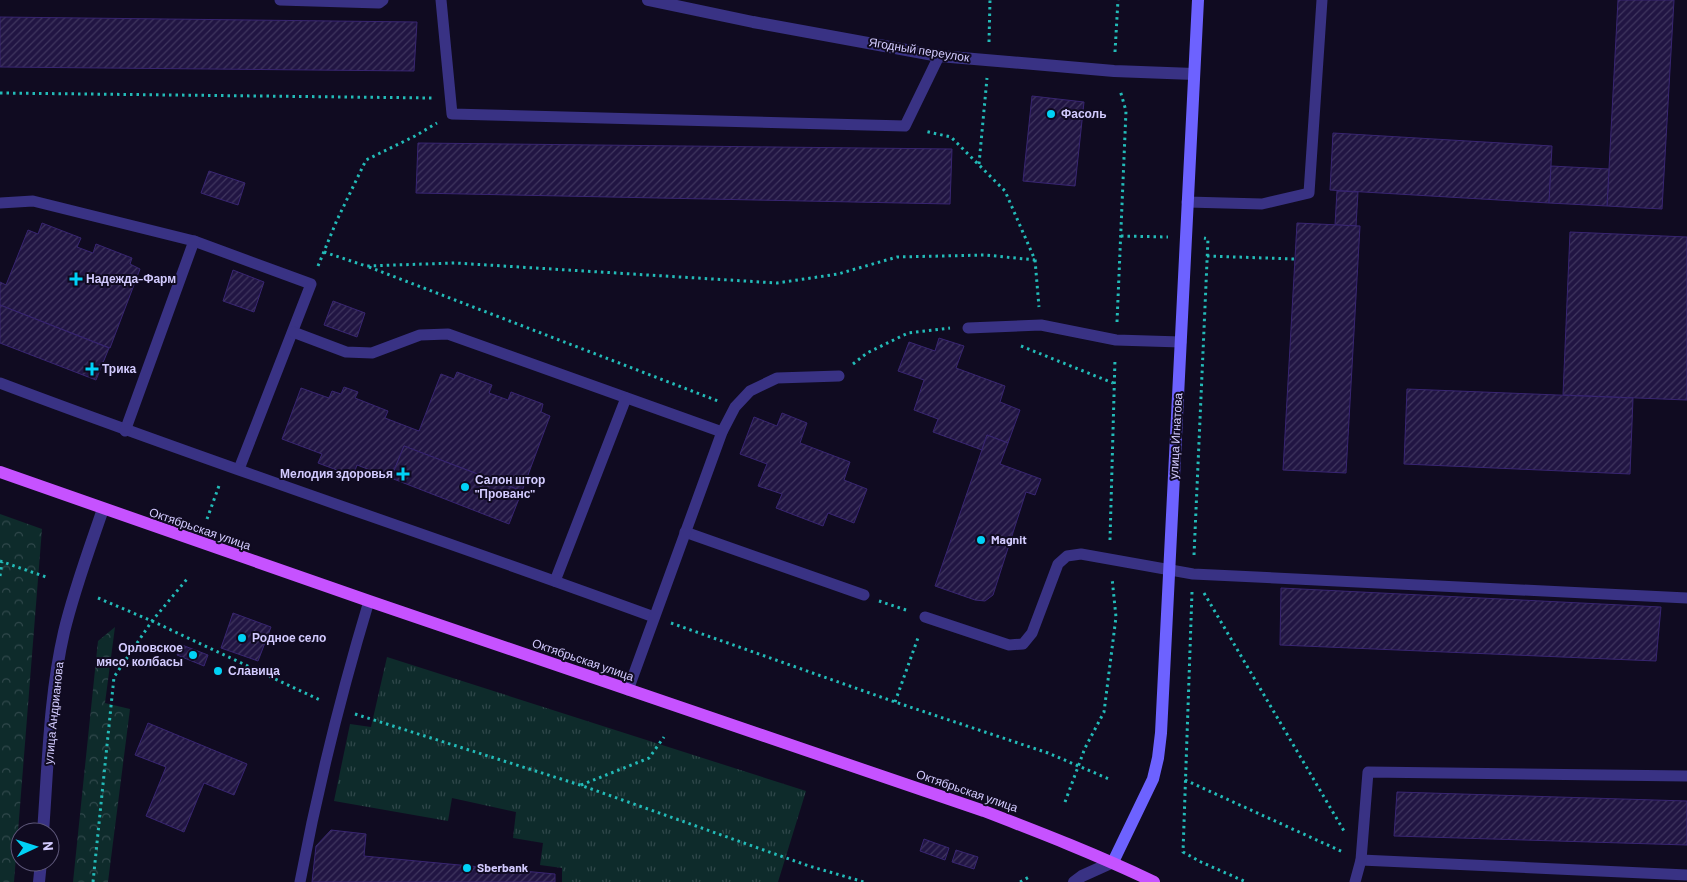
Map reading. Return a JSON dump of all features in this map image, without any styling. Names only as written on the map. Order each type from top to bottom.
[{"type":"main road","name":"улица Игнатова","points":[[1113,862],[1153,780],[1161,733],[1198,0]]},
{"type":"main road","name":"Октябрьская улица","points":[[0,472],[103,510],[984,811],[1113,862],[1154,882]]},
{"type":"street","name":"Ягодный переулок","points":[[648,0],[753,22],[940,56],[1114,70],[1194,74]]},
{"type":"street","name":"улица Андрианова","points":[[44,822],[54,685],[62,642],[76,588],[103,510]]},
{"type":"street","points":[[1074,882],[1082,876],[1113,862]]},
{"type":"lane","points":[[280,0],[379,3],[383,0]]},
{"type":"lane","points":[[440,0],[452,114],[905,126],[940,56]]},
{"type":"lane","points":[[1187,202],[1262,204],[1309,193],[1322,0]]},
{"type":"lane","points":[[0,203],[32,201],[194,241],[311,284],[238,469]]},
{"type":"lane","points":[[125,430],[194,241]]},
{"type":"lane","points":[[968,328],[1041,325],[1116,340],[1181,342]]},
{"type":"lane","points":[[293,332],[346,352],[372,353],[420,334],[448,334],[722,432]]},
{"type":"lane","points":[[628,690],[722,432],[735,407],[750,391],[776,378],[839,376]]},
{"type":"lane","points":[[0,383],[125,430],[654,617]]},
{"type":"lane","points":[[555,581],[626,398]]},
{"type":"lane","points":[[685,532],[864,595]]},
{"type":"lane","points":[[925,617],[1009,645],[1023,644],[1032,632],[1058,564],[1067,556],[1081,554],[1193,574],[1687,598]]},
{"type":"lane","points":[[300,882],[312,815],[338,708],[369,601]]},
{"type":"lane","points":[[1355,882],[1361,860],[1368,772],[1687,776]]},
{"type":"lane","points":[[1361,860],[1687,875]]},
{"type":"path","points":[[979,164],[989,60],[990,0]]},
{"type":"path","points":[[1065,802],[1084,748],[1104,712],[1116,617],[1110,559],[1113,383],[1126,111],[1114,70],[1118,0]]},
{"type":"path","points":[[0,93],[451,98]]},
{"type":"path","points":[[311,284],[337,220],[366,160],[415,136],[452,114]]},
{"type":"path","points":[[905,126],[951,137],[1005,191],[1035,260],[1041,325]]},
{"type":"path","points":[[324,252],[366,266],[735,407]]},
{"type":"path","points":[[366,266],[455,263],[777,283],[838,274],[897,257],[986,255],[1035,260]]},
{"type":"path","points":[[1207,256],[1294,258]]},
{"type":"path","points":[[207,519],[226,465]]},
{"type":"path","points":[[0,576],[1,561],[48,578]]},
{"type":"path","points":[[1193,574],[1183,852],[1246,882]]},
{"type":"path","points":[[1193,574],[1361,860]]},
{"type":"path","points":[[93,882],[114,677],[152,621],[187,579]]},
{"type":"path","points":[[864,595],[925,617],[894,702]]},
{"type":"path","points":[[98,598],[152,621],[338,708],[580,785],[809,866],[864,882]]},
{"type":"path","points":[[654,617],[894,702],[1048,753],[1109,779]]},
{"type":"path","points":[[580,785],[649,758],[664,737]]},
{"type":"path","points":[[1185,780],[1361,860]]},
{"type":"path","points":[[1020,882],[1031,876],[1029,882]]},
{"type":"green space","points":[[0,514],[42,529],[19,822],[10,822],[10,872],[15,872],[14,882],[0,882]]},
{"type":"green space","points":[[115,627],[105,703],[130,709],[108,882],[73,882],[98,641]]},
{"type":"green space","points":[[387,657],[806,791],[778,882],[562,882],[562,868],[540,865],[543,843],[513,838],[516,812],[452,798],[448,821],[334,801],[350,724],[371,727]]},
{"type":"building","points":[[1618,0],[1674,0],[1662,209],[1607,206]]},
{"type":"building","points":[[0,17],[417,22],[414,71],[0,67]]},
{"type":"building","points":[[1032,96],[1084,102],[1075,186],[1023,181]]},
{"type":"building","points":[[1333,133],[1552,146],[1549,203],[1330,190]]},
{"type":"building","points":[[418,143],[952,149],[950,204],[416,193]]},
{"type":"building","points":[[1551,166],[1609,169],[1607,206],[1549,203]]},
{"type":"building","points":[[209,171],[245,183],[238,205],[201,193]]},
{"type":"building","points":[[1337,191],[1358,192],[1356,226],[1335,225]]},
{"type":"building","points":[[42,223],[81,238],[77,247],[93,253],[96,244],[132,258],[130,264],[140,269],[110,348],[0,305],[0,282],[6,285],[28,230],[38,234]]},
{"type":"building","points":[[1297,223],[1360,226],[1346,473],[1283,470]]},
{"type":"building","points":[[1570,232],[1687,237],[1687,400],[1563,395]]},
{"type":"building","points":[[233,270],[264,282],[254,312],[223,301]]},
{"type":"building","points":[[333,301],[365,313],[357,337],[324,325]]},
{"type":"building","points":[[0,305],[109,348],[96,380],[0,343]]},
{"type":"building","points":[[939,338],[964,346],[956,368],[1005,386],[1000,402],[1020,410],[1008,443],[987,435],[982,450],[933,432],[938,419],[914,410],[924,380],[898,371],[909,342],[935,351]]},
{"type":"building","points":[[457,372],[492,385],[489,393],[508,400],[511,392],[543,404],[541,412],[550,416],[522,491],[404,446],[391,478],[357,465],[353,476],[318,463],[322,454],[282,439],[301,388],[329,398],[332,391],[341,394],[344,387],[358,392],[355,398],[388,411],[385,418],[419,431],[441,374],[454,379]]},
{"type":"building","points":[[1407,389],[1633,398],[1630,474],[1404,464]]},
{"type":"building","points":[[782,413],[807,423],[800,443],[850,462],[844,480],[867,489],[854,523],[828,513],[823,526],[776,508],[782,494],[758,486],[767,464],[740,454],[754,417],[777,426]]},
{"type":"building","name":"Magnit","points":[[987,435],[1008,443],[1000,464],[1041,479],[1035,495],[1026,492],[993,595],[985,601],[975,600],[935,586]]},
{"type":"building","points":[[404,446],[522,491],[509,524],[391,478]]},
{"type":"building","points":[[1281,588],[1661,607],[1656,661],[1280,645]]},
{"type":"building","points":[[233,613],[271,627],[258,661],[221,648]]},
{"type":"building","name":"Орловское мясо, колбасы","points":[[182,645],[208,655],[204,666],[177,655]]},
{"type":"building","points":[[148,723],[247,764],[234,795],[204,783],[184,832],[146,816],[166,767],[135,755]]},
{"type":"building","points":[[1397,792],[1687,801],[1687,845],[1394,836]]},
{"type":"building","points":[[331,830],[366,834],[364,856],[555,874],[555,882],[312,882],[316,846]]},
{"type":"building","points":[[924,839],[949,848],[945,860],[920,851]]},
{"type":"building","points":[[956,850],[978,857],[974,869],[952,862]]},
{"type":"place","name":"Фасоль","points":[[1051,114]]},
{"type":"place","name":"Надежда-Фарм","points":[[76,279]]},
{"type":"place","name":"Трика","points":[[92,369]]},
{"type":"place","name":"Мелодия здоровья","points":[[403,474]]},
{"type":"place","name":"Салон штор \"Прованс\"","points":[[465,487]]},
{"type":"place","name":"Magnit","points":[[981,540]]},
{"type":"place","name":"Родное село","points":[[242,638]]},
{"type":"place","name":"Орловское мясо, колбасы","points":[[193,655]]},
{"type":"place","name":"Славица","points":[[218,671]]},
{"type":"place","name":"Sberbank","points":[[467,868]]}]
